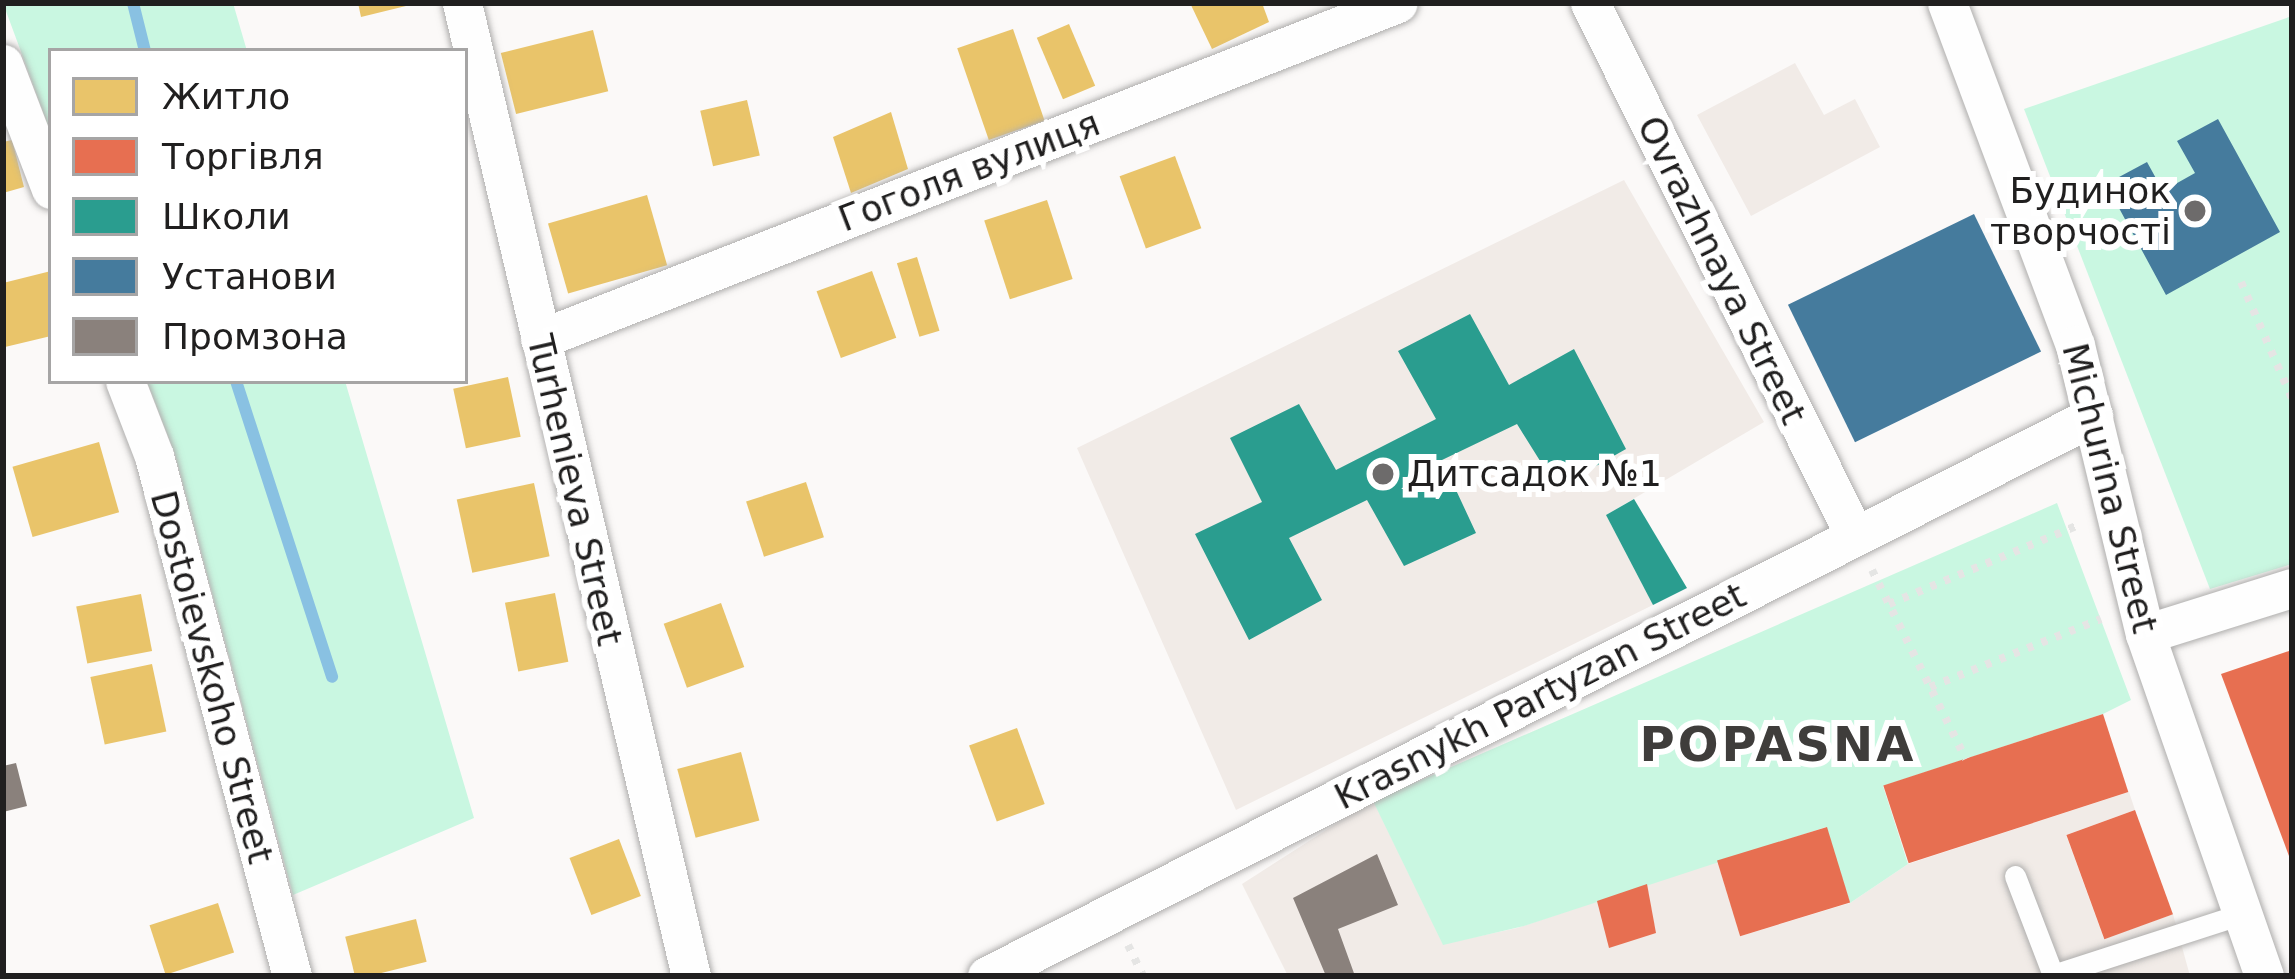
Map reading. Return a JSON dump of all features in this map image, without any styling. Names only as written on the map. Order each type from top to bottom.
[{"type":"street","name":"Turhenieva Street","points":[[462,3],[691,976]]},
{"type":"street","name":"Гоголя вулиця","points":[[540,339],[1398,3]]},
{"type":"street","name":"Ovrazhnaya Street","points":[[1590,3],[1855,536]]},
{"type":"street","name":"Michurina Street","points":[[1948,3],[2075,344],[2142,619],[2264,976]]},
{"type":"street","points":[[3,64],[48,181]]},
{"type":"street","name":"Dostoievskoho Street","points":[[126,384],[154,456],[292,976]]},
{"type":"street","name":"Krasnykh Partyzan Street","points":[[987,976],[2093,416]]},
{"type":"street","points":[[2142,619],[2292,588]]},
{"type":"lane","points":[[2015,876],[2053,975],[2242,914]]},
{"type":"path","points":[[2241,282],[2292,399]]},
{"type":"path","points":[[1889,604],[2116,510]]},
{"type":"path","points":[[1855,536],[1966,759]]},
{"type":"path","points":[[1930,687],[2142,619]]},
{"type":"shaded area","points":[[1795,63],[1824,115],[1855,99],[1880,147],[1751,216],[1697,115]]},
{"type":"shaded area","name":"Дитсадок №1","points":[[1624,180],[1764,422],[1606,515],[1653,605],[1236,810],[1077,448]]},
{"type":"shaded area","points":[[2129,792],[2135,810],[2066,835],[2104,939],[2173,914],[2190,976],[1288,976],[1242,884],[1373,800],[1443,944],[1517,928],[1717,861],[1741,936],[1850,903],[1908,864]]},
{"type":"green space","points":[[3,3],[233,3],[246,48],[48,48],[48,125]]},
{"type":"green space","points":[[2292,16],[2292,564],[2210,589],[2024,109]]},
{"type":"green space","points":[[148,384],[346,384],[474,818],[293,895],[175,454]]},
{"type":"green space","points":[[2057,503],[2131,700],[2103,714],[1883,786],[1908,864],[1850,903],[1826,827],[1524,926],[1443,945],[1373,801]]},
{"type":"building: Житло","points":[[358,3],[410,3],[410,5],[361,17]]},
{"type":"building: Житло","points":[[1190,3],[1262,3],[1269,22],[1212,49]]},
{"type":"building: Житло","points":[[1069,24],[1095,86],[1063,99],[1037,38]]},
{"type":"building: Житло","points":[[1013,29],[1045,121],[989,140],[957,48]]},
{"type":"building: Житло","points":[[593,30],[608,91],[516,114],[501,53]]},
{"type":"building: Житло","points":[[747,100],[760,156],[713,166],[700,111]]},
{"type":"building: Житло","points":[[891,112],[908,169],[851,193],[833,137]]},
{"type":"building: Житло","points":[[12,140],[24,187],[3,193],[3,142]]},
{"type":"building: Житло","points":[[1175,156],[1201,228],[1146,249],[1120,176]]},
{"type":"building: Житло","points":[[647,195],[667,265],[568,294],[548,223]]},
{"type":"building: Житло","points":[[1047,200],[1073,279],[1010,299],[984,220]]},
{"type":"building: Житло","points":[[917,257],[940,331],[919,337],[897,263]]},
{"type":"building: Житло","points":[[872,271],[896,338],[841,358],[817,291]]},
{"type":"building: Житло","points":[[48,272],[48,337],[5,347],[3,283]]},
{"type":"building: Житло","points":[[508,377],[521,437],[466,448],[453,389]]},
{"type":"building: Житло","points":[[99,442],[119,512],[33,537],[12,467]]},
{"type":"building: Житло","points":[[806,482],[824,537],[764,557],[746,501]]},
{"type":"building: Житло","points":[[534,483],[550,556],[472,573],[457,499]]},
{"type":"building: Житло","points":[[555,593],[568,662],[518,671],[505,603]]},
{"type":"building: Житло","points":[[141,594],[152,651],[87,664],[76,607]]},
{"type":"building: Житло","points":[[721,603],[744,667],[687,688],[664,624]]},
{"type":"building: Житло","points":[[152,664],[166,731],[105,745],[90,677]]},
{"type":"building: Житло","points":[[1017,728],[1045,804],[997,822],[969,745]]},
{"type":"building: Житло","points":[[741,752],[759,821],[696,838],[677,769]]},
{"type":"building: Житло","points":[[619,839],[641,896],[591,915],[570,858]]},
{"type":"building: Житло","points":[[218,903],[234,952],[166,975],[150,925]]},
{"type":"building: Житло","points":[[416,919],[427,962],[355,976],[345,937]]},
{"type":"building: Торгівля","points":[[2292,650],[2292,864],[2221,674]]},
{"type":"building: Торгівля","points":[[2103,714],[2128,792],[1909,863],[1883,785]]},
{"type":"building: Торгівля","points":[[2135,810],[2173,914],[2104,939],[2066,835]]},
{"type":"building: Торгівля","points":[[1827,827],[1850,903],[1740,936],[1717,861]]},
{"type":"building: Торгівля","points":[[1647,884],[1656,933],[1609,948],[1597,901]]},
{"type":"building: Школи","points":[[1470,314],[1509,385],[1574,349],[1626,449],[1557,488],[1517,424],[1442,460],[1476,533],[1404,566],[1367,500],[1289,538],[1322,600],[1249,640],[1195,534],[1262,502],[1230,438],[1299,404],[1336,470],[1436,419],[1398,351]]},
{"type":"building: Школи","points":[[1634,499],[1687,588],[1653,605],[1606,515]]},
{"type":"building: Установи","name":"Будинок творчості","points":[[2218,119],[2280,232],[2166,295],[2106,184],[2147,162],[2163,191],[2195,173],[2177,141]]},
{"type":"building: Установи","points":[[1974,214],[2041,352],[1855,442],[1788,305]]},
{"type":"building: Промзона","points":[[16,763],[27,806],[3,812],[3,766]]},
{"type":"building: Промзона","points":[[1377,854],[1398,905],[1338,929],[1355,976],[1326,976],[1293,898]]},
{"type":"waterway","points":[[133,3],[144,48]]},
{"type":"waterway","points":[[237,384],[332,677]]},
{"type":"place","name":"Будинок творчості","points":[[2195,211]]},
{"type":"place","name":"Дитсадок №1","points":[[1383,474]]},
{"type":"district","name":"POPASNA","points":[[1778,745]]}]
